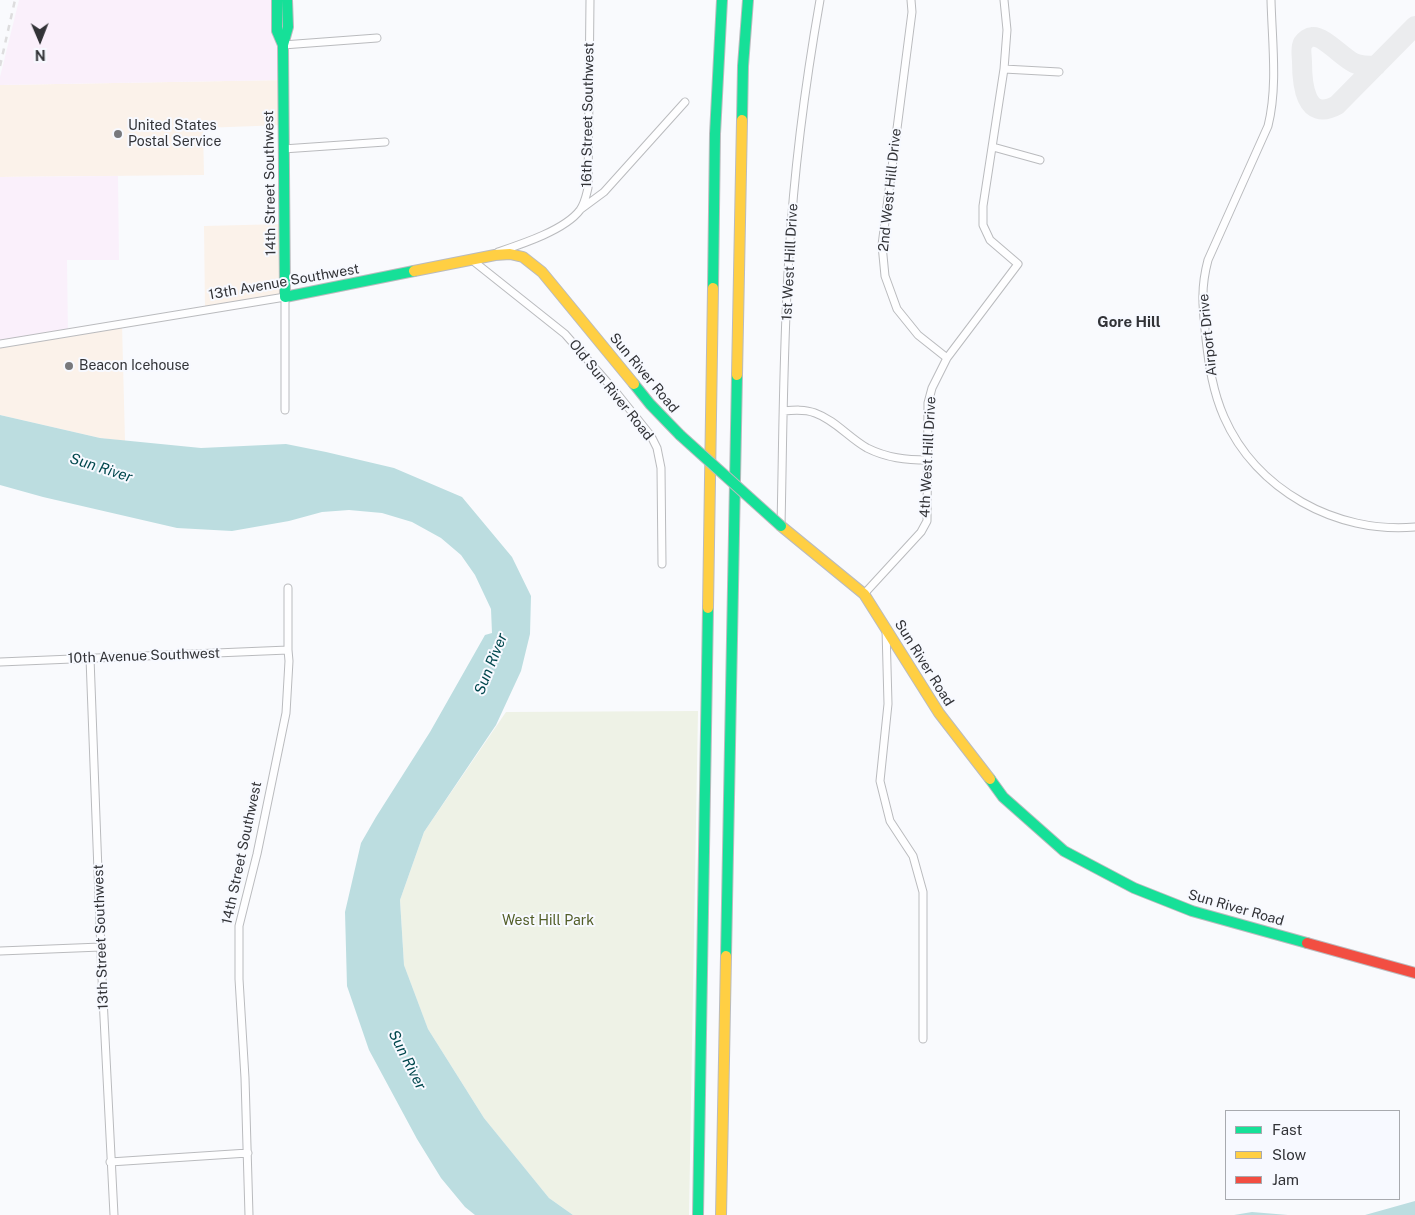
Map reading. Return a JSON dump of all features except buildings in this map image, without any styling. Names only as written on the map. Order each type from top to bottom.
[{"type":"main road","name":"14th Street Southwest","points":[[277,0],[277,31],[283,45]]},
{"type":"main road","name":"14th Street Southwest","points":[[285,297],[283,45],[288,27],[286,0]]},
{"type":"main road","points":[[698,1215],[715,134],[722,0]]},
{"type":"main road","points":[[721,1215],[743,76],[748,0]]},
{"type":"main road","name":"Sun River Road","points":[[486,257],[507,253],[532,262],[650,404],[680,435],[782,526],[864,594],[939,713],[1003,797],[1064,851],[1134,888],[1192,911],[1415,973]]},
{"type":"main road","name":"13th Avenue Southwest","points":[[285,297],[486,257]]},
{"type":"street","name":"16th Street Southwest","points":[[567,222],[580,210],[588,188],[590,0]]},
{"type":"street","name":"1st West Hill Drive","points":[[782,526],[789,258],[796,168],[810,57],[820,0]]},
{"type":"street","name":"2nd West Hill Drive","points":[[911,0],[912,12],[882,245],[884,276],[897,309],[918,335],[947,358]]},
{"type":"street","points":[[1004,0],[1007,30],[1004,69],[993,147],[1040,160]]},
{"type":"street","name":"Airport Drive","points":[[1271,0],[1273,96],[1269,120],[1208,260],[1203,280],[1203,306],[1212,380],[1225,418],[1246,455],[1258,470],[1281,488],[1312,508],[1332,517],[1370,526],[1387,528],[1415,527]]},
{"type":"street","points":[[283,45],[377,38]]},
{"type":"street","points":[[1004,69],[1059,72]]},
{"type":"street","points":[[580,210],[604,192],[685,102]]},
{"type":"street","points":[[283,149],[385,142]]},
{"type":"street","name":"4th West Hill Drive","points":[[864,594],[921,532],[927,521],[928,403],[932,388],[947,358],[1018,264],[990,240],[983,225],[983,206],[993,147]]},
{"type":"street","name":"13th Avenue Southwest","points":[[486,257],[529,242],[567,222]]},
{"type":"street","name":"Old Sun River Road","points":[[472,260],[564,334],[615,391],[651,436],[657,448],[661,468],[662,564]]},
{"type":"street","name":"13th Avenue Southwest","points":[[0,344],[285,297]]},
{"type":"street","name":"14th Street Southwest","points":[[285,297],[286,410]]},
{"type":"street","points":[[784,410],[815,412],[866,447],[886,456],[900,459],[928,460]]},
{"type":"street","name":"14th Street Southwest","points":[[249,1215],[243,1029],[239,979],[239,926],[257,854],[286,713],[289,661],[288,588]]},
{"type":"street","points":[[886,629],[888,704],[880,781],[890,821],[913,856],[923,892],[923,1039]]},
{"type":"street","name":"10th Avenue Southwest","points":[[0,662],[288,650]]},
{"type":"street","name":"13th Street Southwest","points":[[90,658],[110,1162],[114,1215]]},
{"type":"street","points":[[0,952],[101,947]]},
{"type":"street","points":[[110,1162],[248,1153]]},
{"type":"shaded area","points":[[19,0],[277,0],[283,80],[0,85],[0,77]]},
{"type":"shaded area","points":[[283,80],[283,125],[203,128],[204,175],[0,177],[0,85]]},
{"type":"shaded area","points":[[118,176],[119,260],[67,260],[68,334],[0,344],[0,177]]},
{"type":"shaded area","points":[[284,224],[285,297],[205,310],[204,226]]},
{"type":"shaded area","points":[[122,324],[125,441],[100,438],[0,415],[0,344]]},
{"type":"green space","name":"West Hill Park","points":[[698,711],[689,1215],[573,1215],[549,1198],[484,1118],[428,1029],[404,965],[400,900],[424,832],[506,712]]},
{"type":"water","name":"Sun River","points":[[0,415],[100,438],[201,448],[286,444],[394,468],[462,497],[512,557],[531,596],[530,634],[521,671],[496,725],[424,832],[400,900],[404,965],[428,1029],[484,1118],[549,1198],[573,1215],[475,1215],[465,1207],[441,1178],[417,1139],[369,1050],[347,986],[345,912],[361,843],[430,732],[485,635],[492,633],[491,609],[475,575],[461,555],[441,538],[412,522],[382,513],[349,510],[322,512],[289,521],[232,531],[177,528],[43,497],[0,485]]},
{"type":"water","points":[[1415,1201],[1415,1215],[1365,1215]]},
{"type":"water","points":[[1252,1212],[1288,1215],[1234,1215]]},
{"type":"taxiway","points":[[1376,66],[1373,66],[1368,66],[1354,63],[1317,37],[1308,38],[1302,45],[1305,90],[1312,105],[1318,109],[1326,109],[1337,105],[1415,26]]},
{"type":"railway","points":[[0,66],[15,0]]},
{"type":"traffic: fast","points":[[277,0],[277,31],[283,45]]},
{"type":"traffic: fast","points":[[287,0],[288,27],[283,45],[285,297],[414,271]]},
{"type":"traffic: fast","points":[[713,288],[715,134],[722,0]]},
{"type":"traffic: fast","points":[[742,120],[743,66],[748,0]]},
{"type":"traffic: fast","points":[[726,956],[737,375]]},
{"type":"traffic: fast","points":[[634,384],[650,404],[680,435]]},
{"type":"traffic: fast","points":[[680,435],[781,526]]},
{"type":"traffic: fast","points":[[698,1215],[708,608]]},
{"type":"traffic: fast","points":[[990,779],[1003,797],[1064,851],[1134,888],[1192,911],[1307,943]]},
{"type":"traffic: slow","points":[[737,375],[742,120]]},
{"type":"traffic: slow","points":[[414,271],[495,255],[510,254],[523,257],[542,272],[634,384]]},
{"type":"traffic: slow","points":[[708,608],[713,288]]},
{"type":"traffic: slow","points":[[781,526],[864,594],[939,713],[990,779]]},
{"type":"traffic: slow","points":[[721,1215],[726,956]]},
{"type":"traffic: jam","points":[[1307,943],[1415,973]]},
{"type":"place","name":"United States Postal Service","points":[[118,134]]},
{"type":"place","name":"Beacon Icehouse","points":[[69,366]]},
{"type":"district","name":"Gore Hill","points":[[1129,322]]}]
